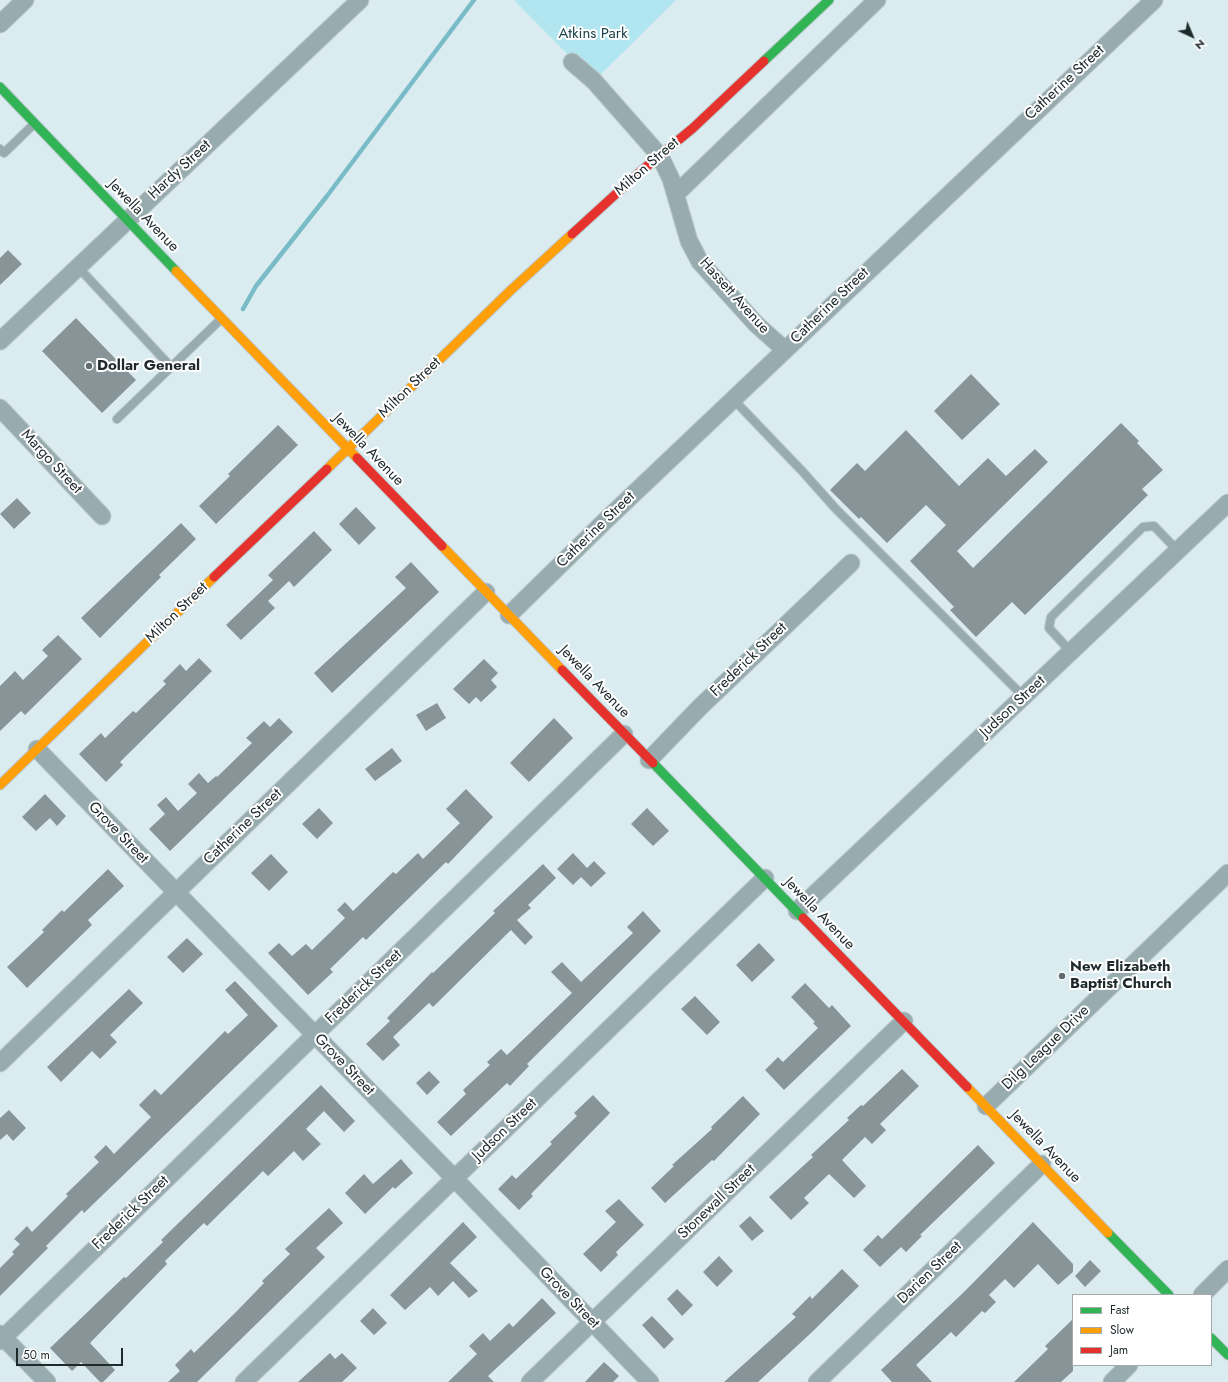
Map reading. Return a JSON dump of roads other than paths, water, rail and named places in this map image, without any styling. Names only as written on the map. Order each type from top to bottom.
[{"type":"main road","name":"Milton Street","points":[[0,785],[511,290],[693,128],[829,0]]},
{"type":"main road","name":"Jewella Avenue","points":[[0,87],[486,592],[1168,1294]]},
{"type":"main road","points":[[1212,1339],[1228,1355]]},
{"type":"street","points":[[0,24],[25,0]]},
{"type":"street","name":"Hardy Street","points":[[0,341],[360,0]]},
{"type":"street","points":[[676,194],[877,0]]},
{"type":"street","name":"Catherine Street","points":[[509,615],[605,521],[1154,0]]},
{"type":"street","name":"Hassett Avenue","points":[[572,62],[594,81],[660,156],[676,194],[689,241],[700,262],[756,324],[785,350]]},
{"type":"street","name":"Margo Street","points":[[0,408],[102,516]]},
{"type":"street","name":"Judson Street","points":[[797,911],[1228,503]]},
{"type":"street","name":"Frederick Street","points":[[650,760],[700,707],[851,563]]},
{"type":"street","name":"Catherine Street","points":[[0,1063],[486,592]]},
{"type":"street","name":"Frederick Street","points":[[1,1337],[314,1036],[624,734]]},
{"type":"street","name":"Grove Street","points":[[37,749],[650,1382]]},
{"type":"street","name":"Dilg League Drive","points":[[986,1106],[1228,873]]},
{"type":"street","name":"Judson Street","points":[[244,1382],[765,878]]},
{"type":"street","name":"Stonewall Street","points":[[530,1382],[904,1021]]},
{"type":"street","name":"Darien Street","points":[[817,1382],[1042,1164]]},
{"type":"street","points":[[1203,1294],[1228,1269]]},
{"type":"street","points":[[1,1337],[47,1382]]},
{"type":"street","points":[[1112,1382],[1128,1366]]},
{"type":"lane","points":[[0,149],[4,153],[35,124]]},
{"type":"lane","points":[[78,267],[171,367]]},
{"type":"lane","points":[[117,418],[222,319]]},
{"type":"lane","points":[[733,399],[803,472],[835,508],[1024,697]]},
{"type":"lane","points":[[1070,652],[1049,628],[1050,617],[1143,527],[1154,526],[1178,551]]},
{"type":"waterway","points":[[243,309],[256,286],[327,196],[474,0]]},
{"type":"place","name":"Dollar General","points":[[89,366]]},
{"type":"place","name":"New Elizabeth Baptist Church","points":[[1062,976]]},
{"type":"park label","name":"Atkins Park","points":[[593,34]]}]
